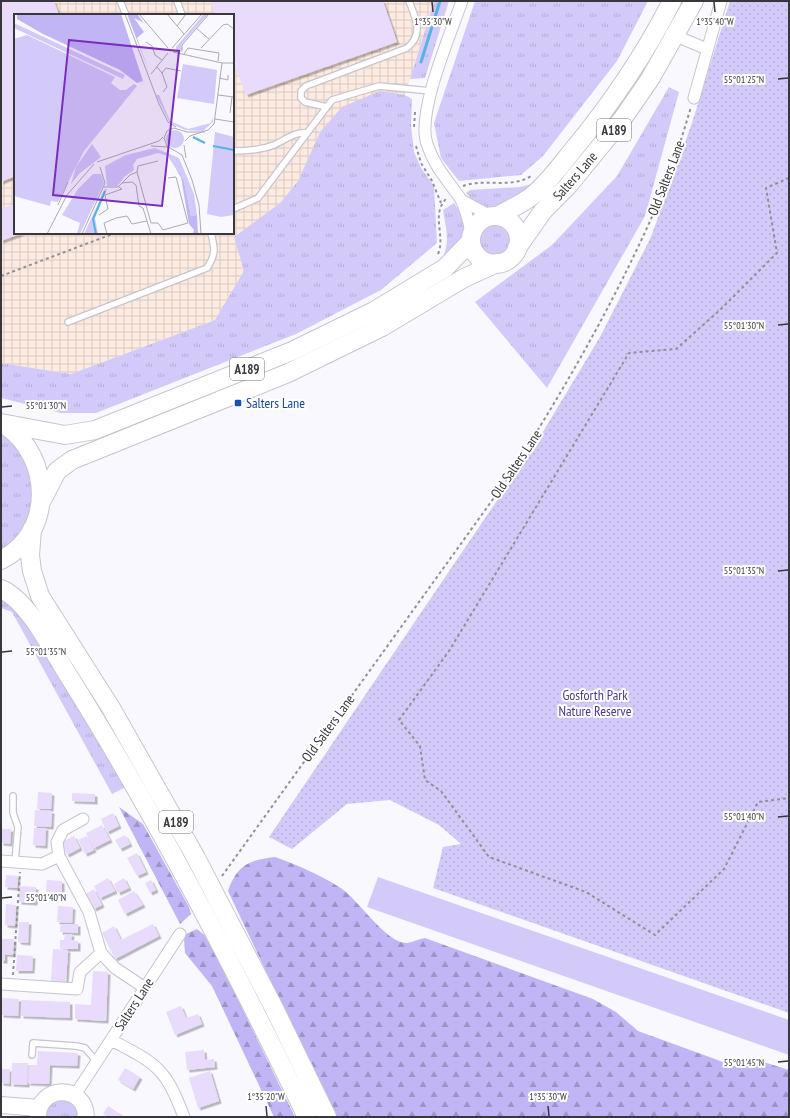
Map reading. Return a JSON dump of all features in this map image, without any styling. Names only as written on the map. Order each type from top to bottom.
[{"type":"main road","name":"Salters Lane","points":[[495,216],[532,196],[558,169],[625,83],[658,29],[672,1]]},
{"type":"main road","name":"Salters Lane","points":[[517,248],[543,211],[567,186],[621,121],[650,79],[676,36],[694,1]]},
{"type":"main road","name":"A189","points":[[1,423],[65,435],[94,430],[292,351],[374,311],[445,268],[472,237],[479,222],[495,216]]},
{"type":"main road","points":[[495,216],[509,220],[514,226],[519,239],[517,248]]},
{"type":"main road","points":[[472,237],[474,250],[480,259],[497,263]]},
{"type":"main road","name":"A189","points":[[327,1117],[271,1001],[195,856],[111,708],[40,596],[32,571],[30,555],[32,529],[41,502],[57,471],[72,460],[288,373],[382,327],[464,278],[507,260],[517,248]]},
{"type":"main road","name":"A189","points":[[1,423],[22,440],[36,462],[40,475],[41,502]]},
{"type":"main road","name":"A189","points":[[1,560],[16,550],[32,529]]},
{"type":"main road","name":"A189","points":[[1,589],[13,596],[28,612],[99,725],[154,821],[202,911],[307,1117]]},
{"type":"main road","points":[[1,1105],[39,1112],[44,1100],[52,1094],[60,1092],[75,1095],[81,1101],[86,1111],[86,1117]]},
{"type":"street","points":[[462,1],[431,91],[425,120],[426,143],[438,170],[461,200],[472,237]]},
{"type":"street","points":[[694,98],[721,1]]},
{"type":"street","points":[[658,29],[707,49]]},
{"type":"street","points":[[461,200],[495,216]]},
{"type":"street","points":[[83,819],[63,830],[57,842],[59,856],[89,912],[101,953],[115,968],[145,988]]},
{"type":"street","points":[[1,862],[42,864],[59,856]]},
{"type":"street","name":"Salters Lane","points":[[75,1095],[180,934]]},
{"type":"street","points":[[7,985],[77,989],[80,972],[101,953]]},
{"type":"street","points":[[110,1040],[148,1059],[163,1073],[168,1080],[184,1117]]},
{"type":"lane","points":[[120,1],[126,14]]},
{"type":"lane","points":[[177,1],[182,14]]},
{"type":"lane","points":[[327,106],[305,102],[301,98],[301,90],[306,86],[407,48],[413,43],[418,30],[409,1]]},
{"type":"lane","points":[[234,209],[258,198],[332,100],[379,86],[431,91]]},
{"type":"lane","points":[[234,151],[254,151],[274,145],[301,132],[307,133]]},
{"type":"lane","points":[[68,322],[207,268],[214,258],[214,247],[211,234]]},
{"type":"lane","points":[[13,796],[13,813],[18,827],[18,862]]},
{"type":"lane","points":[[32,1055],[33,1042],[76,1046],[85,1048],[97,1062]]},
{"type":"path","name":"Old Salters Lane","points":[[220,879],[501,488],[541,426],[624,276],[661,195],[694,98]]},
{"type":"path","points":[[463,187],[475,184],[512,183],[521,181],[534,174]]},
{"type":"path","points":[[789,178],[766,188],[777,253],[720,310],[676,349],[629,353],[449,651],[399,720],[420,746],[425,780],[441,791],[489,856],[586,892],[655,935],[724,869],[758,802],[789,798]]},
{"type":"path","points":[[438,215],[441,204],[446,199]]},
{"type":"path","points":[[1,276],[112,234]]},
{"type":"path","points":[[7,985],[18,862]]},
{"type":"shaded area","points":[[1,1],[434,1],[405,95],[380,91],[320,132],[298,181],[280,203],[234,237],[245,271],[215,320],[71,374],[1,363]]},
{"type":"green space","points":[[434,1],[449,1],[425,78],[410,79]]},
{"type":"green space","points":[[475,1],[648,1],[617,61],[543,156],[521,175],[459,181],[441,158],[434,123]]},
{"type":"green space","name":"Gosforth Park Nature Reserve","points":[[730,1],[789,1],[789,1013],[433,888],[443,847],[461,844],[439,825],[390,800],[347,804],[292,849],[269,837],[538,440],[600,337],[651,237],[692,123]]},
{"type":"green space","points":[[669,87],[679,92],[645,216],[547,388],[475,302],[552,245],[617,176]]},
{"type":"green space","points":[[380,91],[405,95],[412,99],[411,126],[414,152],[421,168],[434,186],[437,243],[381,290],[296,334],[96,413],[61,413],[1,398],[1,363],[71,374],[215,320],[244,271],[234,237],[280,203],[298,181],[320,132],[342,107]]},
{"type":"green space","points":[[532,184],[516,197],[500,206],[483,206],[466,193],[470,190],[520,187]]},
{"type":"green space","points":[[454,203],[460,212],[464,228],[455,247],[441,261],[447,242],[443,210]]},
{"type":"green space","points":[[495,222],[501,223],[507,227],[511,233],[511,245],[507,251],[501,255],[495,256],[489,255],[483,251],[479,245],[478,239],[479,233],[483,227],[489,223]]},
{"type":"green space","points":[[1,431],[7,435],[27,460],[34,502],[23,531],[1,552]]},
{"type":"green space","points":[[1,594],[20,608],[126,787],[112,794],[12,612],[1,608]]},
{"type":"green space","points":[[119,807],[143,824],[189,907],[191,914],[180,924]]},
{"type":"green space","points":[[275,857],[308,870],[339,887],[346,892],[381,928],[390,936],[399,941],[407,943],[425,938],[593,999],[616,1012],[638,1031],[734,1066],[754,1059],[789,1070],[789,1117],[335,1117],[228,891],[235,875],[245,865],[258,860]]},
{"type":"green space","points":[[378,877],[789,1020],[789,1055],[367,907]]},
{"type":"green space","points":[[197,929],[208,938],[295,1117],[274,1117],[212,986],[185,953],[184,939],[186,934]]},
{"type":"green space","points":[[61,1097],[75,1104],[79,1117],[44,1117],[46,1107]]},
{"type":"building","points":[[1,1],[54,1],[59,14],[14,14],[14,176],[1,182]]},
{"type":"building","points":[[210,1],[383,1],[397,42],[246,95],[234,65],[234,14],[215,14]]},
{"type":"building","points":[[14,204],[14,234],[20,234],[1,241],[1,209]]},
{"type":"building","points":[[38,792],[52,793],[51,809],[37,809]]},
{"type":"building","points":[[72,793],[95,794],[95,802],[72,801]]},
{"type":"building","points":[[35,810],[52,811],[51,827],[34,826]]},
{"type":"building","points":[[113,813],[119,826],[107,832],[101,819]]},
{"type":"building","points":[[102,825],[110,840],[94,848],[86,833]]},
{"type":"building","points":[[34,828],[46,828],[45,846],[33,845]]},
{"type":"building","points":[[1,829],[11,829],[10,844],[1,843]]},
{"type":"building","points":[[125,835],[130,844],[120,849],[115,840]]},
{"type":"building","points":[[74,836],[80,848],[67,855],[60,843]]},
{"type":"building","points":[[87,836],[94,850],[85,854],[78,840]]},
{"type":"building","points":[[137,853],[146,872],[137,876],[127,858]]},
{"type":"building","points":[[6,875],[18,876],[17,888],[5,887]]},
{"type":"building","points":[[108,878],[115,891],[100,898],[94,886]]},
{"type":"building","points":[[124,878],[129,888],[118,893],[114,884]]},
{"type":"building","points":[[47,880],[62,881],[62,894],[46,893]]},
{"type":"building","points":[[151,880],[156,890],[150,893],[145,883]]},
{"type":"building","points":[[19,886],[36,887],[35,903],[19,902]]},
{"type":"building","points":[[94,889],[102,905],[94,909],[86,894]]},
{"type":"building","points":[[134,891],[143,905],[125,914],[118,900]]},
{"type":"building","points":[[6,904],[16,905],[15,926],[5,925]]},
{"type":"building","points":[[58,906],[73,907],[72,923],[57,922]]},
{"type":"building","points":[[19,922],[29,922],[28,943],[18,942]]},
{"type":"building","points":[[61,924],[78,924],[78,933],[60,932]]},
{"type":"building","points":[[153,924],[159,936],[115,959],[102,933],[114,926],[121,940]]},
{"type":"building","points":[[65,934],[72,934],[71,940],[78,941],[78,949],[60,949],[60,940],[64,940]]},
{"type":"building","points":[[1,939],[14,939],[13,955],[5,954],[5,961],[1,961]]},
{"type":"building","points":[[53,949],[68,950],[66,982],[51,981]]},
{"type":"building","points":[[17,955],[33,956],[32,971],[16,971]]},
{"type":"building","points":[[93,971],[108,972],[106,1021],[75,1019],[75,1004],[91,1005]]},
{"type":"building","points":[[1,998],[19,999],[18,1016],[1,1015]]},
{"type":"building","points":[[21,1000],[70,1002],[70,1018],[21,1016]]},
{"type":"building","points":[[181,1006],[186,1018],[198,1014],[202,1024],[175,1035],[166,1012]]},
{"type":"building","points":[[204,1050],[205,1060],[214,1059],[215,1067],[187,1070],[185,1052]]},
{"type":"building","points":[[38,1051],[78,1053],[77,1066],[50,1065],[49,1084],[28,1083],[29,1065],[37,1065]]},
{"type":"building","points":[[12,1063],[28,1063],[27,1085],[11,1084]]},
{"type":"building","points":[[125,1068],[140,1077],[133,1089],[118,1080]]},
{"type":"building","points":[[1,1069],[10,1069],[9,1084],[1,1083]]},
{"type":"building","points":[[210,1071],[219,1101],[198,1108],[189,1078]]},
{"type":"building","points":[[108,1106],[122,1115],[120,1117],[107,1117],[103,1114]]},
{"type":"waterway","points":[[421,62],[440,1]]},
{"type":"place","name":"Salters Lane","points":[[238,403]]}]
